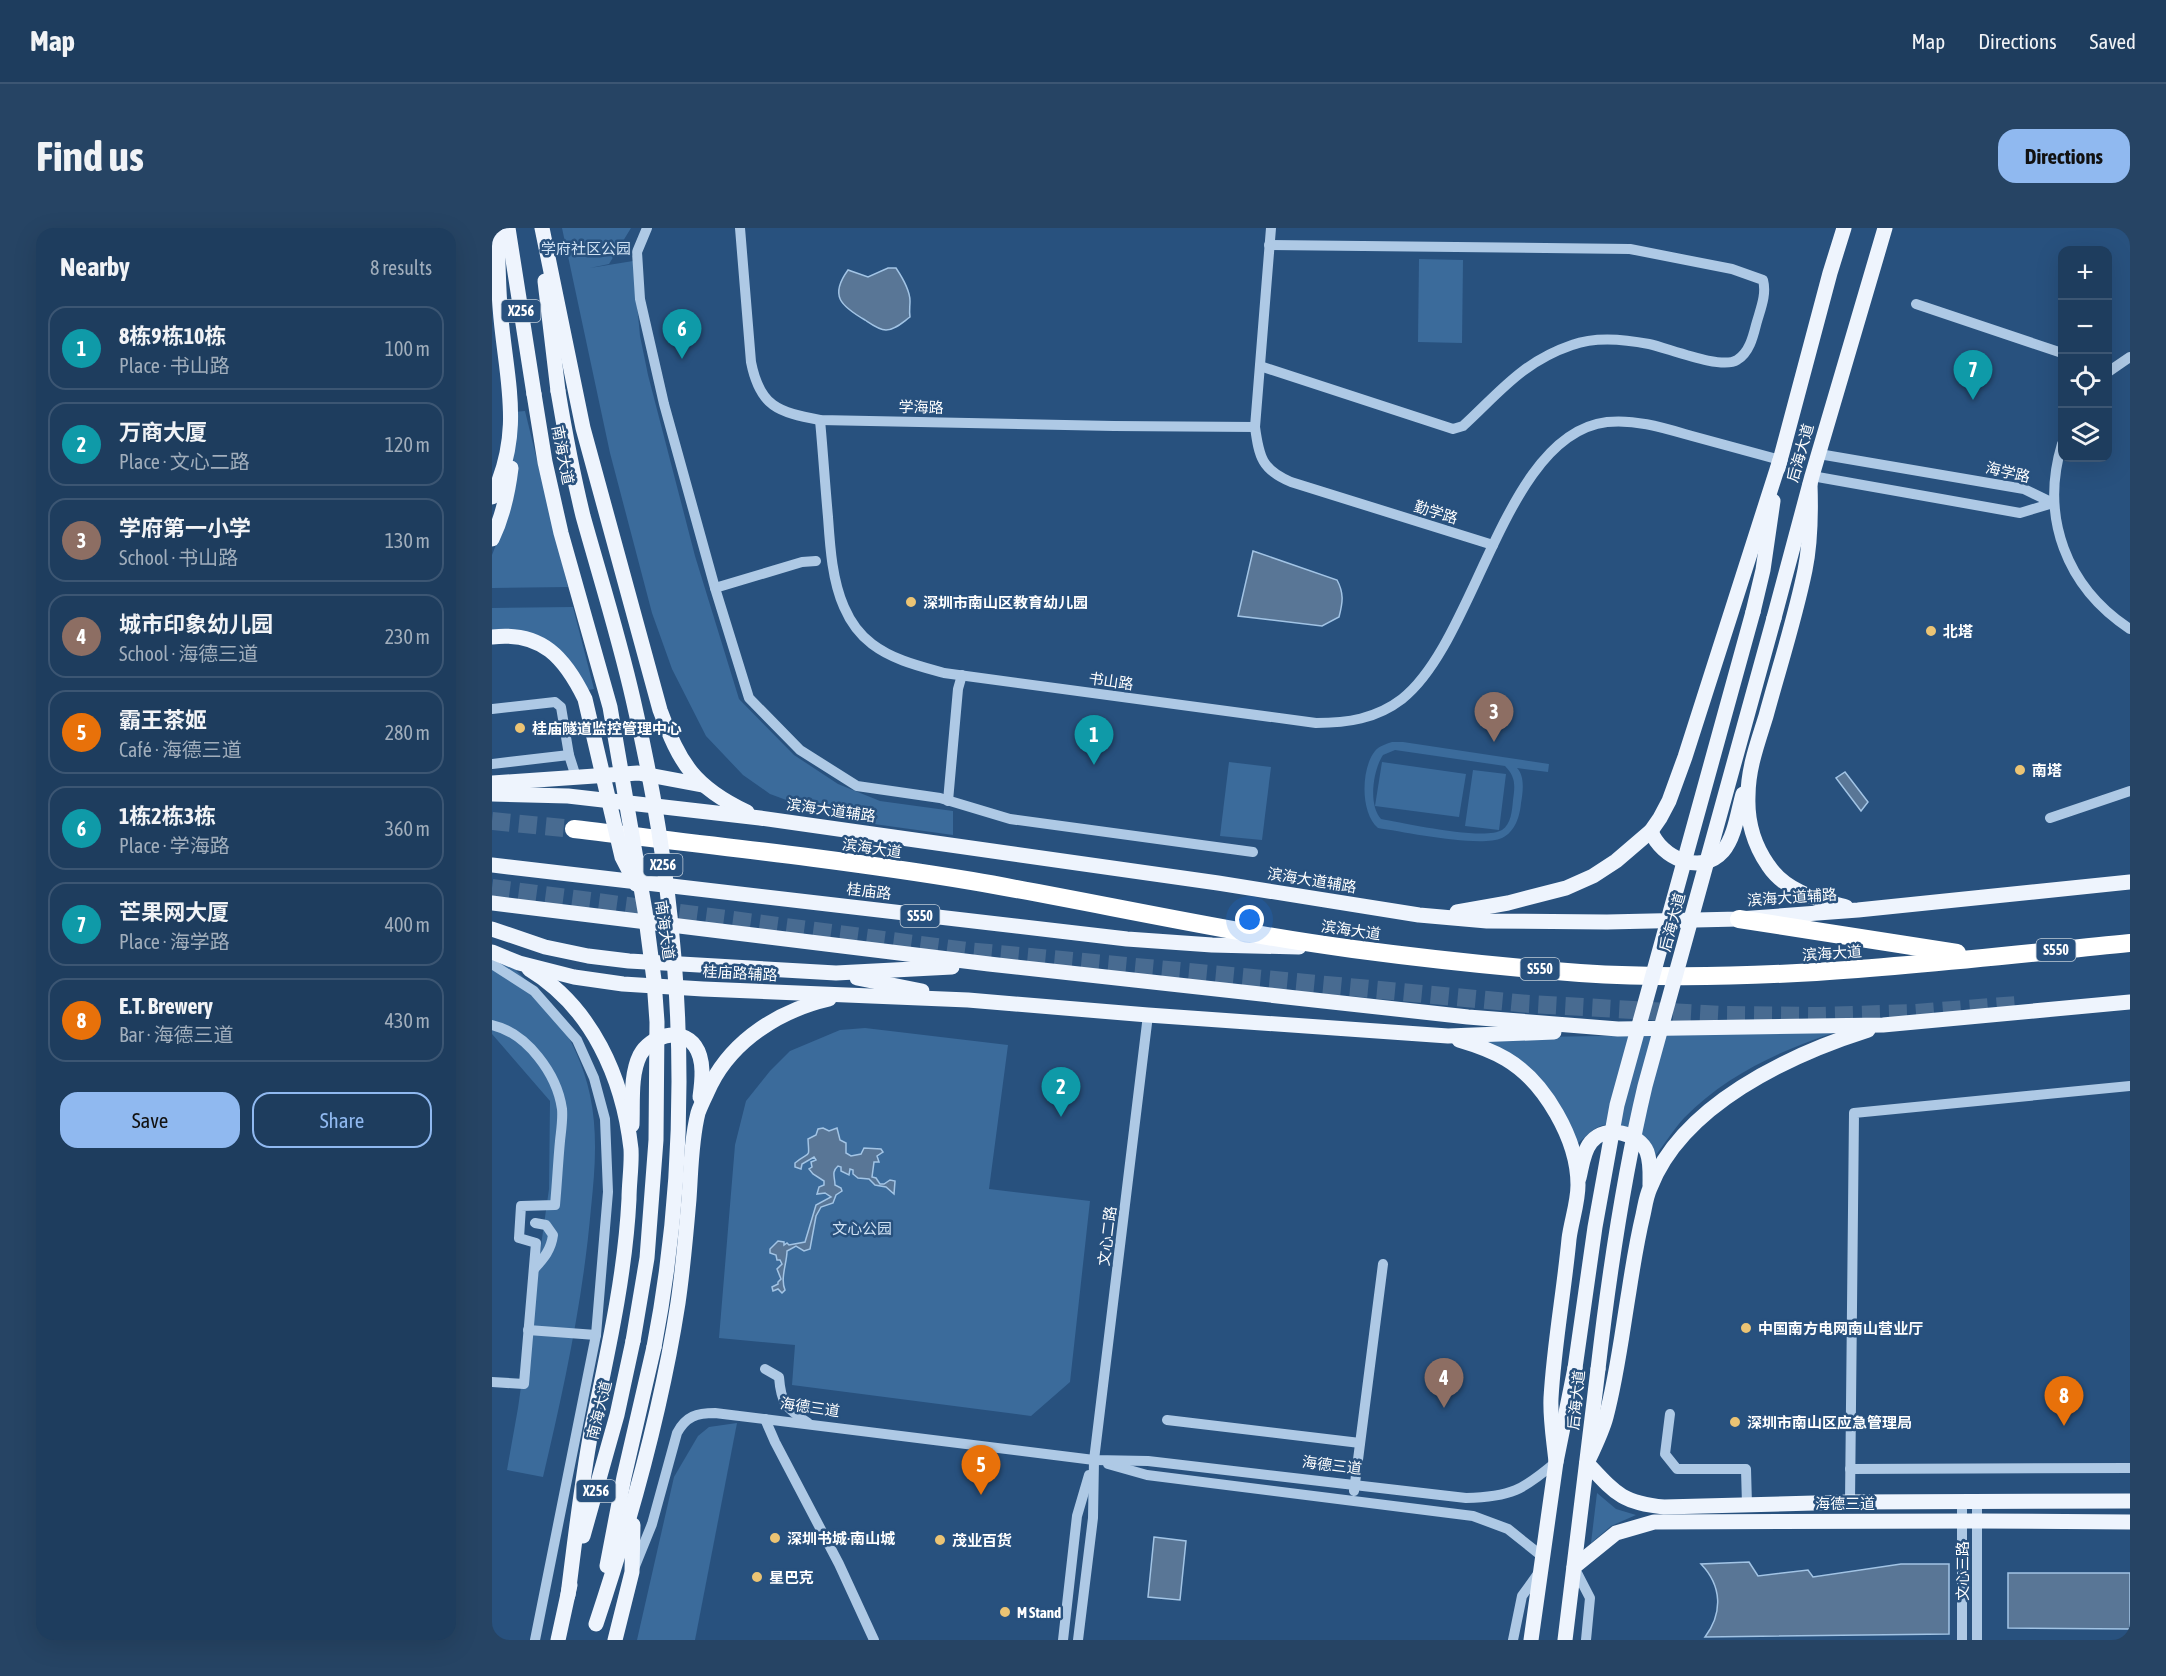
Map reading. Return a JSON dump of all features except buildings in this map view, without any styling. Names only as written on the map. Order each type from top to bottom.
[{"type":"highway","name":"滨海大道","points":[[574,829],[842,862],[956,879],[1350,949],[1580,973],[1670,976],[1856,971],[2130,943]]},
{"type":"highway","points":[[1739,919],[1983,957]]},
{"type":"main road","points":[[492,539],[508,492],[512,429],[500,307],[497,228]]},
{"type":"main road","name":"南海大道","points":[[508,228],[544,462],[561,533],[610,707],[643,898],[654,980],[658,1090],[653,1194],[647,1258],[633,1341],[617,1415],[558,1640]]},
{"type":"main road","points":[[541,228],[583,428],[660,710],[670,737],[684,763],[702,785],[727,802],[760,818]]},
{"type":"main road","name":"南海大道","points":[[541,228],[558,391],[568,450],[583,514],[634,700],[646,759],[671,912],[679,1037],[679,1136],[672,1232],[665,1288],[592,1640]]},
{"type":"main road","name":"后海大道","points":[[1531,1640],[1556,1462],[1575,1368],[1596,1215],[1617,1105],[1753,612],[1763,570],[1780,459],[1844,228]]},
{"type":"main road","name":"后海大道","points":[[1565,1640],[1598,1369],[1625,1181],[1645,1086],[1811,480],[1885,228]]},
{"type":"main road","points":[[492,497],[509,450],[512,429]]},
{"type":"main road","points":[[1419,915],[1470,911],[1566,888],[1593,876],[1616,861],[1651,831],[1669,801],[1685,757],[1780,459]]},
{"type":"main road","points":[[1651,831],[1661,849],[1678,859],[1698,862],[1716,857],[1727,845],[1805,570],[1811,533],[1811,480]]},
{"type":"main road","points":[[492,637],[516,636],[539,643],[561,659],[574,676],[585,699],[622,856],[643,898]]},
{"type":"main road","points":[[492,783],[638,773],[702,785]]},
{"type":"main road","points":[[1749,774],[1748,797],[1752,830],[1768,866],[1782,881],[1802,894],[1858,910]]},
{"type":"main road","name":"滨海大道辅路","points":[[492,794],[568,795],[760,818],[1218,883],[1419,915],[1486,921],[1607,922],[1739,919],[1858,910],[2130,882]]},
{"type":"main road","name":"桂庙路","points":[[492,865],[1127,939],[1212,945],[1350,949]]},
{"type":"main road","points":[[492,903],[989,964],[1468,1017],[1618,1029]]},
{"type":"main road","points":[[492,929],[545,947],[578,954],[671,964],[836,973],[989,964]]},
{"type":"main road","name":"桂庙路辅路","points":[[492,952],[519,963],[574,977],[623,984],[847,995]]},
{"type":"main road","points":[[519,963],[541,976],[567,998],[584,1018],[615,1077],[631,1150]]},
{"type":"main road","points":[[836,973],[968,1000]]},
{"type":"main road","points":[[698,1112],[712,1082],[733,1053],[755,1031],[785,1014],[813,1003],[847,995],[968,1000],[1448,1036],[1618,1029],[1883,1024],[2130,1002]]},
{"type":"main road","points":[[2092,1007],[2130,1011]]},
{"type":"main road","points":[[1650,1188],[1682,1136],[1707,1112],[1783,1063],[1823,1044],[1883,1024]]},
{"type":"main road","points":[[568,1595],[582,1484],[622,1270],[636,1069],[640,1054],[650,1043],[662,1036],[673,1035],[685,1038],[695,1046],[700,1058],[702,1078],[678,1301],[656,1416],[634,1506],[596,1624]]},
{"type":"main road","points":[[1448,1036],[1499,1055],[1530,1078],[1550,1103],[1565,1130],[1573,1155],[1578,1185]]},
{"type":"main road","points":[[1556,1462],[1551,1398],[1570,1232],[1578,1185],[1585,1153],[1590,1143],[1605,1133],[1627,1134],[1639,1140],[1646,1150],[1650,1166],[1650,1188],[1635,1253],[1612,1395],[1606,1419],[1587,1463]]},
{"type":"main road","name":"海德三道","points":[[1587,1463],[1626,1499],[1645,1505],[1664,1507],[1850,1502],[2130,1501]]},
{"type":"main road","points":[[615,1640],[632,1572],[634,1506]]},
{"type":"main road","name":"海德三道","points":[[1574,1567],[1616,1533],[1654,1522],[2130,1522]]},
{"type":"street","points":[[647,228],[637,252],[640,299],[664,404],[715,588],[749,698],[800,750],[857,786],[940,798],[1010,819],[1253,852]]},
{"type":"street","name":"学海路","points":[[740,228],[751,362],[758,388],[765,399],[776,408],[791,414],[820,420],[1255,427]]},
{"type":"street","name":"勤学路","points":[[1271,228],[1255,427],[1261,456],[1266,467],[1276,476],[1291,482],[1493,545]]},
{"type":"street","points":[[1260,366],[1453,429],[1463,426],[1512,378],[1539,360],[1573,344],[1607,339],[1648,344],[1721,363],[1736,362],[1745,353],[1752,339],[1765,290],[1763,280],[1752,274],[1732,268],[1630,249],[1269,245]]},
{"type":"street","points":[[1916,304],[2058,352]]},
{"type":"street","points":[[2112,369],[2130,357]]},
{"type":"street","name":"书山路","points":[[820,420],[831,547],[838,588],[844,607],[855,627],[870,643],[890,656],[916,666],[962,675],[1286,720],[1343,723],[1364,718],[1385,710],[1401,699],[1429,670],[1493,545]]},
{"type":"street","points":[[1493,545],[1541,462],[1560,442],[1583,429],[1605,422],[1628,421],[1654,426],[1780,459]]},
{"type":"street","name":"海学路","points":[[1819,454],[2024,489],[2053,503]]},
{"type":"street","points":[[2058,462],[2053,503],[2062,544],[2070,565],[2096,602],[2130,629]]},
{"type":"street","points":[[1811,480],[2020,513],[2053,503]]},
{"type":"street","points":[[715,588],[802,562],[816,561]]},
{"type":"street","points":[[948,801],[958,688],[962,675]]},
{"type":"street","points":[[492,710],[555,702],[561,707],[569,755],[576,777]]},
{"type":"street","points":[[492,765],[569,755]]},
{"type":"street","points":[[2050,818],[2130,791]]},
{"type":"street","points":[[492,964],[534,991],[577,1040],[594,1078],[604,1119],[608,1192],[596,1335],[535,1640]]},
{"type":"street","name":"文心二路","points":[[1078,1640],[1092,1518],[1094,1460],[1148,1015]]},
{"type":"street","points":[[492,1025],[504,1028],[530,1047],[548,1072],[558,1093],[562,1110],[555,1205],[521,1206],[519,1238],[536,1243],[524,1384],[492,1382]]},
{"type":"street","points":[[1850,1502],[1854,1113],[2130,1086]]},
{"type":"street","points":[[534,1269],[545,1258],[552,1244],[553,1235],[546,1226],[535,1222]]},
{"type":"street","points":[[1353,1500],[1383,1264]]},
{"type":"street","points":[[528,1330],[596,1335]]},
{"type":"street","points":[[765,1369],[779,1377],[780,1397],[791,1412],[810,1425]]},
{"type":"street","name":"海德三道","points":[[632,1572],[652,1524],[672,1445],[681,1424],[688,1417],[700,1413],[1094,1460],[1148,1461],[1449,1496],[1484,1498],[1502,1496],[1523,1488],[1556,1462]]},
{"type":"street","points":[[1670,1413],[1665,1454],[1677,1469],[1746,1469],[1747,1504]]},
{"type":"street","points":[[765,1419],[839,1563],[874,1640]]},
{"type":"street","points":[[1167,1420],[1360,1443]]},
{"type":"street","name":"文心二路","points":[[1063,1640],[1077,1516],[1094,1460]]},
{"type":"street","name":"海德三道","points":[[1094,1460],[1147,1474],[1446,1511],[1485,1519],[1508,1529],[1542,1564]]},
{"type":"street","points":[[1850,1469],[2130,1468]]},
{"type":"street","name":"文心三路","points":[[1970,1502],[1977,1640]]},
{"type":"street","name":"文心三路","points":[[1962,1640],[1970,1521]]},
{"type":"street","points":[[1513,1640],[1522,1596],[1542,1564]]},
{"type":"street","points":[[1574,1567],[1590,1598],[1586,1640]]},
{"type":"green space","name":"学府社区公园","points":[[562,228],[631,228],[609,264],[590,268],[633,261],[640,336],[648,375],[695,556],[739,699],[794,755],[838,784],[880,801],[953,811],[953,835],[838,819],[770,794],[743,775],[706,736],[672,669],[652,613],[610,453]]},
{"type":"green space","points":[[1419,259],[1463,260],[1462,343],[1418,342]]},
{"type":"green space","points":[[525,411],[568,587],[492,588],[492,555],[508,514],[513,466],[514,412]]},
{"type":"green space","points":[[573,607],[594,689],[588,690],[564,655],[492,631],[492,608]]},
{"type":"green space","points":[[1392,742],[1549,764],[1548,772],[1517,768],[1523,784],[1519,813],[1513,828],[1502,838],[1491,841],[1460,840],[1378,828],[1372,821],[1365,802],[1365,779],[1370,759],[1375,751]],"holes":[[[1395,750],[1505,766],[1514,782],[1512,808],[1507,824],[1502,830],[1493,833],[1443,830],[1381,819],[1374,805],[1373,787],[1380,761],[1383,755]]]},
{"type":"green space","points":[[1229,762],[1271,767],[1262,840],[1220,836]]},
{"type":"green space","points":[[1382,762],[1466,774],[1459,817],[1375,806]]},
{"type":"green space","points":[[1473,770],[1506,774],[1499,830],[1465,826]]},
{"type":"green space","points":[[492,952],[510,965],[541,996],[566,1033],[584,1074],[594,1123],[594,1180],[588,1242],[578,1310],[543,1477],[507,1470],[549,1189],[550,1101],[492,1034]]},
{"type":"green space","name":"文心公园","points":[[865,1028],[1008,1045],[989,1189],[1090,1201],[1070,1382],[1031,1416],[792,1385],[795,1345],[719,1338],[735,1145],[746,1101],[770,1071],[790,1051],[840,1030]]},
{"type":"green space","points":[[1836,1032],[1774,1056],[1717,1089],[1684,1118],[1656,1155],[1637,1134],[1611,1124],[1593,1130],[1575,1146],[1565,1118],[1481,1038]]},
{"type":"green space","points":[[737,1423],[695,1640],[637,1640],[674,1477],[698,1436],[709,1427]]},
{"type":"green space","points":[[1597,1493],[1616,1509],[1636,1515],[1611,1526],[1591,1543]]},
{"type":"shaded area","points":[[888,268],[896,268],[905,284],[910,297],[910,317],[896,327],[886,330],[875,326],[844,305],[840,300],[839,287],[848,270],[868,277]]},
{"type":"shaded area","points":[[1253,551],[1337,580],[1342,598],[1339,617],[1322,626],[1238,616]]},
{"type":"shaded area","points":[[1845,772],[1868,802],[1861,811],[1836,778]]},
{"type":"shaded area","points":[[823,1128],[829,1131],[837,1128],[840,1140],[846,1143],[846,1153],[851,1156],[861,1154],[864,1148],[881,1149],[883,1152],[877,1156],[879,1162],[874,1162],[872,1177],[876,1178],[880,1184],[890,1180],[895,1181],[894,1194],[886,1187],[875,1185],[869,1179],[858,1178],[853,1174],[853,1170],[850,1169],[849,1175],[841,1171],[841,1167],[838,1166],[834,1173],[835,1185],[842,1191],[836,1195],[833,1203],[821,1207],[816,1216],[810,1249],[804,1251],[796,1246],[787,1251],[783,1276],[785,1290],[782,1293],[778,1289],[773,1291],[772,1287],[781,1279],[777,1269],[782,1264],[780,1260],[777,1260],[776,1255],[770,1253],[770,1249],[778,1241],[784,1242],[784,1245],[805,1242],[816,1205],[831,1197],[825,1193],[817,1194],[819,1187],[824,1185],[824,1181],[809,1169],[812,1167],[811,1162],[816,1160],[814,1157],[802,1164],[801,1169],[795,1167],[795,1163],[808,1154],[808,1139],[816,1135],[818,1129]]},
{"type":"shaded area","points":[[1154,1537],[1186,1541],[1180,1600],[1148,1597]]},
{"type":"shaded area","points":[[1749,1562],[1758,1576],[1808,1570],[1813,1577],[1901,1564],[1949,1564],[1949,1634],[1705,1637],[1715,1619],[1718,1600],[1713,1581],[1701,1564]]},
{"type":"shaded area","points":[[2008,1573],[2130,1573],[2130,1629],[2008,1628]]},
{"type":"tunnel","points":[[492,821],[574,829]]},
{"type":"tunnel","points":[[492,888],[967,951],[1529,1004],[1722,1015],[1819,1016],[1915,1013],[2016,1005]]},
{"type":"place","name":"1栋2栋3栋","points":[[682,359]]},
{"type":"place","name":"芒果网大厦","points":[[1973,400]]},
{"type":"place","name":"深圳市南山区教育幼儿园","points":[[911,602]]},
{"type":"place","name":"北塔","points":[[1931,631]]},
{"type":"place","name":"桂庙隧道监控管理中心","points":[[520,728]]},
{"type":"place","name":"学府第一小学","points":[[1494,742]]},
{"type":"place","name":"8栋9栋10栋","points":[[1094,765]]},
{"type":"place","name":"南塔","points":[[2020,770]]},
{"type":"place","name":"万商大厦","points":[[1061,1117]]},
{"type":"place","name":"中国南方电网南山营业厅","points":[[1746,1328]]},
{"type":"place","name":"城市印象幼儿园","points":[[1444,1408]]},
{"type":"place","name":"深圳市南山区应急管理局","points":[[1735,1422]]},
{"type":"place","name":"E.T. Brewery","points":[[2064,1426]]},
{"type":"place","name":"霸王茶姬","points":[[981,1495]]},
{"type":"place","name":"深圳书城·南山城","points":[[775,1538]]},
{"type":"place","name":"茂业百货","points":[[940,1540]]},
{"type":"place","name":"星巴克","points":[[757,1577]]},
{"type":"place","name":"M Stand","points":[[1005,1612]]}]
